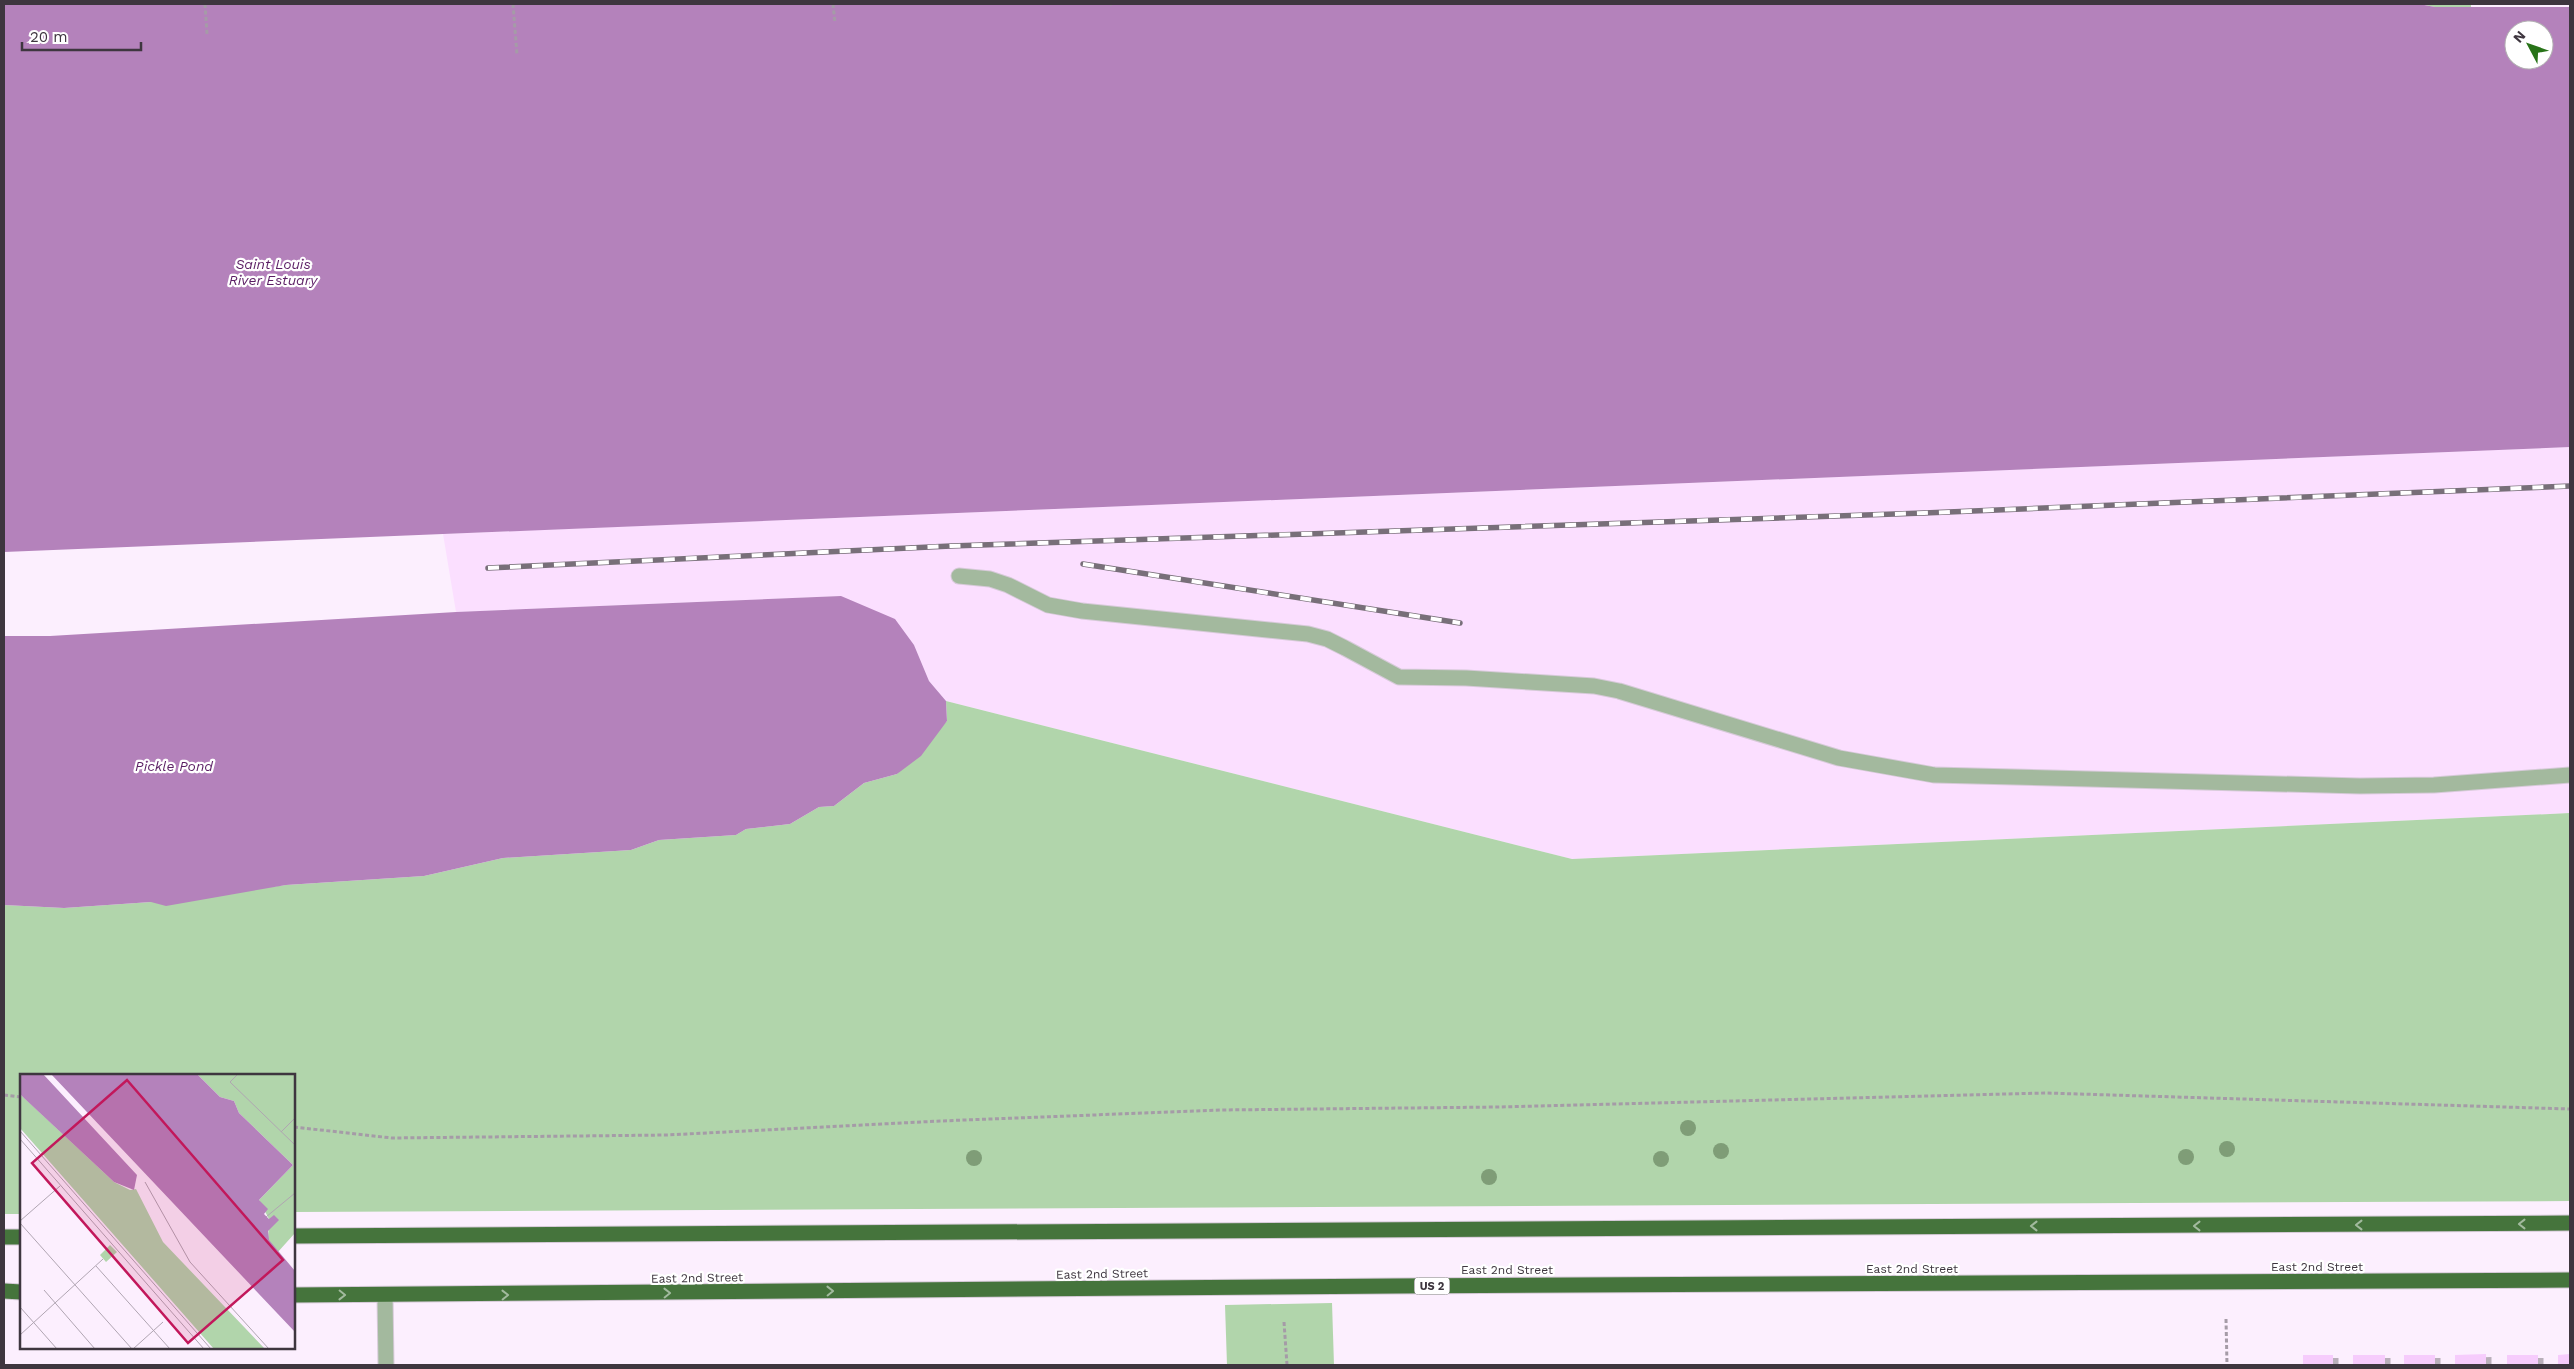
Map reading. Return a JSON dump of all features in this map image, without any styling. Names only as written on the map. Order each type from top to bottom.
[{"type":"highway","points":[[295,1236],[2570,1223]]},
{"type":"highway","points":[[4,1237],[20,1237]]},
{"type":"highway","name":"East 2nd Street","points":[[295,1295],[385,1296],[1376,1286],[2570,1280]]},
{"type":"highway","points":[[4,1292],[20,1292]]},
{"type":"street","points":[[959,576],[990,579],[1008,585],[1048,605],[1082,611],[1308,634],[1345,648],[1399,677],[1466,678],[1594,686],[1619,691],[1838,758],[1934,775],[2360,786],[2434,785],[2570,774]]},
{"type":"street","points":[[385,1296],[386,1365]]},
{"type":"path","points":[[205,4],[207,34]]},
{"type":"path","points":[[513,4],[517,55]]},
{"type":"path","points":[[833,4],[835,23]]},
{"type":"path","points":[[295,1127],[392,1138],[667,1135],[940,1121],[1221,1110],[1499,1107],[2046,1093],[2570,1109]]},
{"type":"path","points":[[4,1095],[20,1097]]},
{"type":"path","points":[[2226,1319],[2227,1365]]},
{"type":"path","points":[[1284,1322],[1287,1365]]},
{"type":"shaded area","points":[[2570,447],[2570,813],[1572,859],[946,701],[929,681],[914,645],[841,596],[456,612],[443,534]]},
{"type":"green space","points":[[2419,4],[2471,4],[2471,7],[2435,7]]},
{"type":"green space","points":[[946,701],[1572,859],[2570,813],[2570,1201],[295,1212],[295,1074],[20,1074],[20,1214],[4,1214],[4,905],[64,908],[151,902],[286,885],[424,876],[503,858],[631,850],[659,840],[736,835],[746,829],[790,824],[819,807],[834,806],[864,783],[897,774],[947,721]]},
{"type":"green space","points":[[1332,1303],[1334,1365],[1227,1365],[1225,1305]]},
{"type":"water","name":"Saint Louis River Estuary","points":[[4,4],[2419,4],[2435,7],[2570,7],[2570,447],[4,552]]},
{"type":"water","name":"Pickle Pond","points":[[841,596],[895,619],[914,645],[929,681],[946,701],[947,721],[921,756],[897,774],[864,783],[834,806],[819,807],[790,824],[746,829],[736,835],[659,840],[631,850],[503,858],[424,876],[286,885],[166,906],[151,902],[64,908],[4,905],[4,636],[50,636],[456,612]]},
{"type":"building","points":[[2486,1354],[2486,1365],[2455,1365],[2455,1355]]},
{"type":"building","points":[[2570,1354],[2570,1365],[2558,1365],[2558,1355]]},
{"type":"building","points":[[2303,1355],[2333,1355],[2333,1365],[2303,1365]]},
{"type":"building","points":[[2353,1355],[2385,1355],[2385,1365],[2353,1365]]},
{"type":"building","points":[[2404,1355],[2435,1355],[2435,1365],[2404,1365]]},
{"type":"building","points":[[2507,1355],[2538,1355],[2538,1365],[2507,1365]]},
{"type":"railway","points":[[488,568],[951,546],[1924,513],[2570,486]]},
{"type":"railway","points":[[1083,564],[1460,623]]}]
